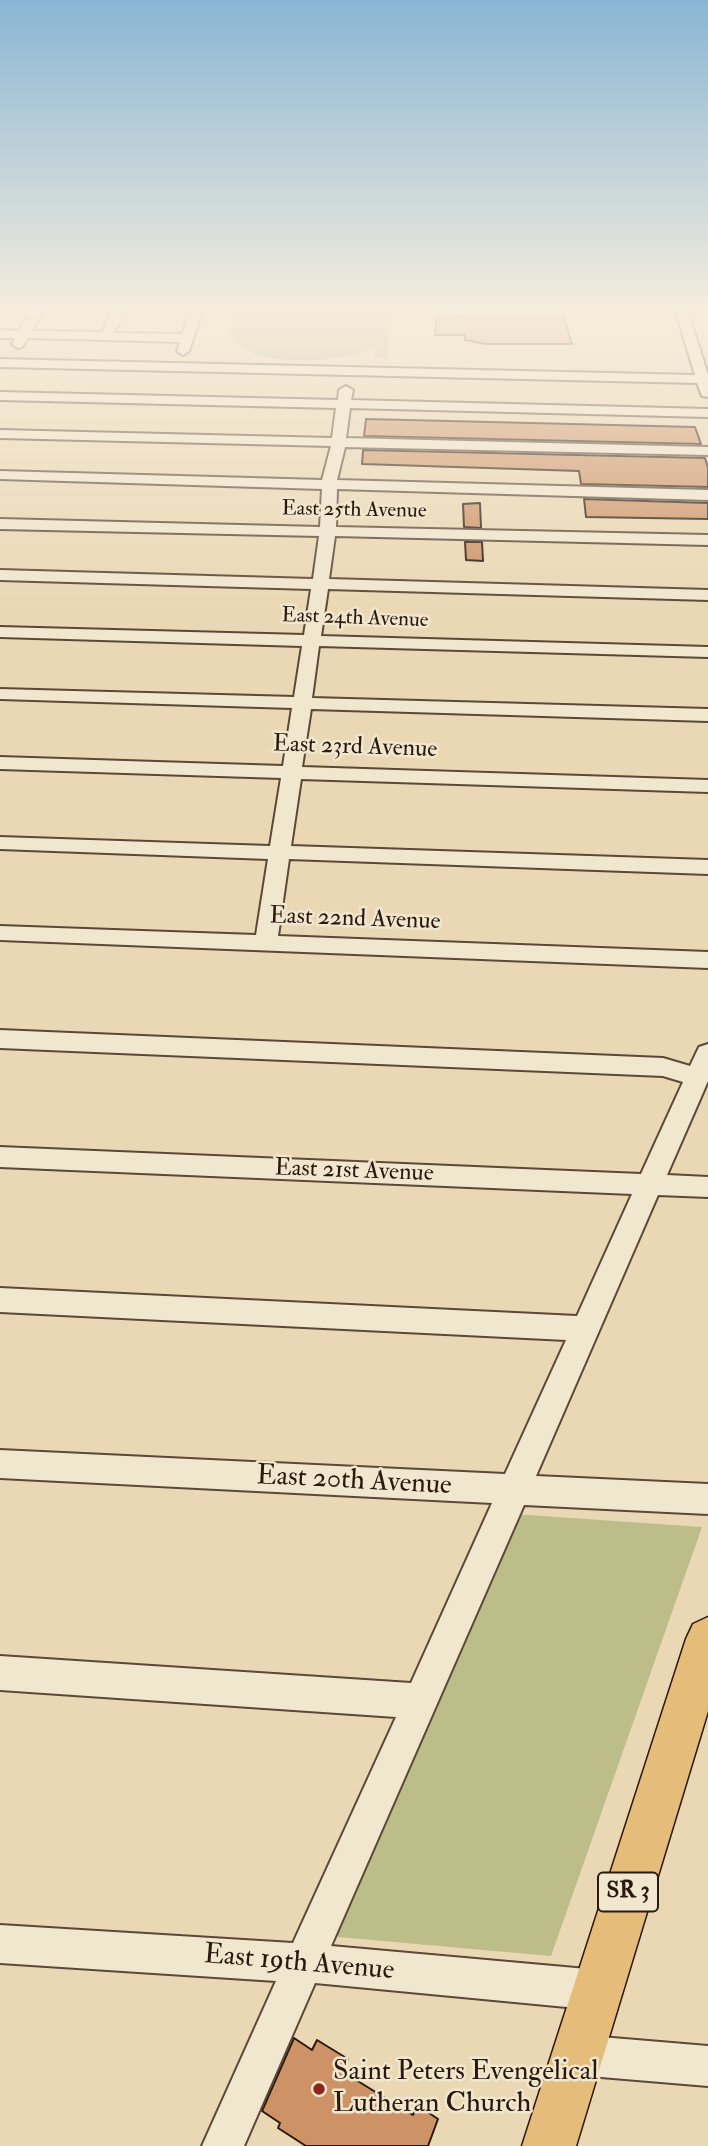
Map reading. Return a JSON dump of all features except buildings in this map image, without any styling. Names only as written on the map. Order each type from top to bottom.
[{"type":"main road","name":"SR 3","points":[[549,2146],[708,1639]]},
{"type":"street","points":[[266,943],[328,531],[330,485],[343,409]]},
{"type":"street","points":[[533,409],[708,413]]},
{"type":"street","points":[[0,434],[708,451]]},
{"type":"street","points":[[0,475],[708,495]]},
{"type":"street","name":"East 25th Avenue","points":[[0,524],[708,540]]},
{"type":"street","points":[[0,575],[708,595]]},
{"type":"street","name":"East 24th Avenue","points":[[0,632],[708,652]]},
{"type":"street","points":[[0,694],[708,715]]},
{"type":"street","name":"East 23rd Avenue","points":[[0,763],[708,786]]},
{"type":"street","points":[[0,843],[708,867]]},
{"type":"street","name":"East 22nd Avenue","points":[[0,933],[708,960]]},
{"type":"street","points":[[0,1040],[663,1067],[703,1065],[223,2146]]},
{"type":"street","name":"East 21st Avenue","points":[[0,1157],[708,1187]]},
{"type":"street","points":[[0,1300],[584,1329]]},
{"type":"street","name":"East 20th Avenue","points":[[0,1464],[708,1499]]},
{"type":"street","points":[[0,1673],[420,1701]]},
{"type":"street","name":"East 19th Avenue","points":[[0,1944],[305,1963],[598,1990]]},
{"type":"street","points":[[577,2055],[708,2066]]},
{"type":"green space","points":[[513,1514],[702,1527],[551,1956],[338,1937],[332,1921]]},
{"type":"place","name":"Saint Peters Evengelical Lutheran Church","points":[[319,2089]]}]
